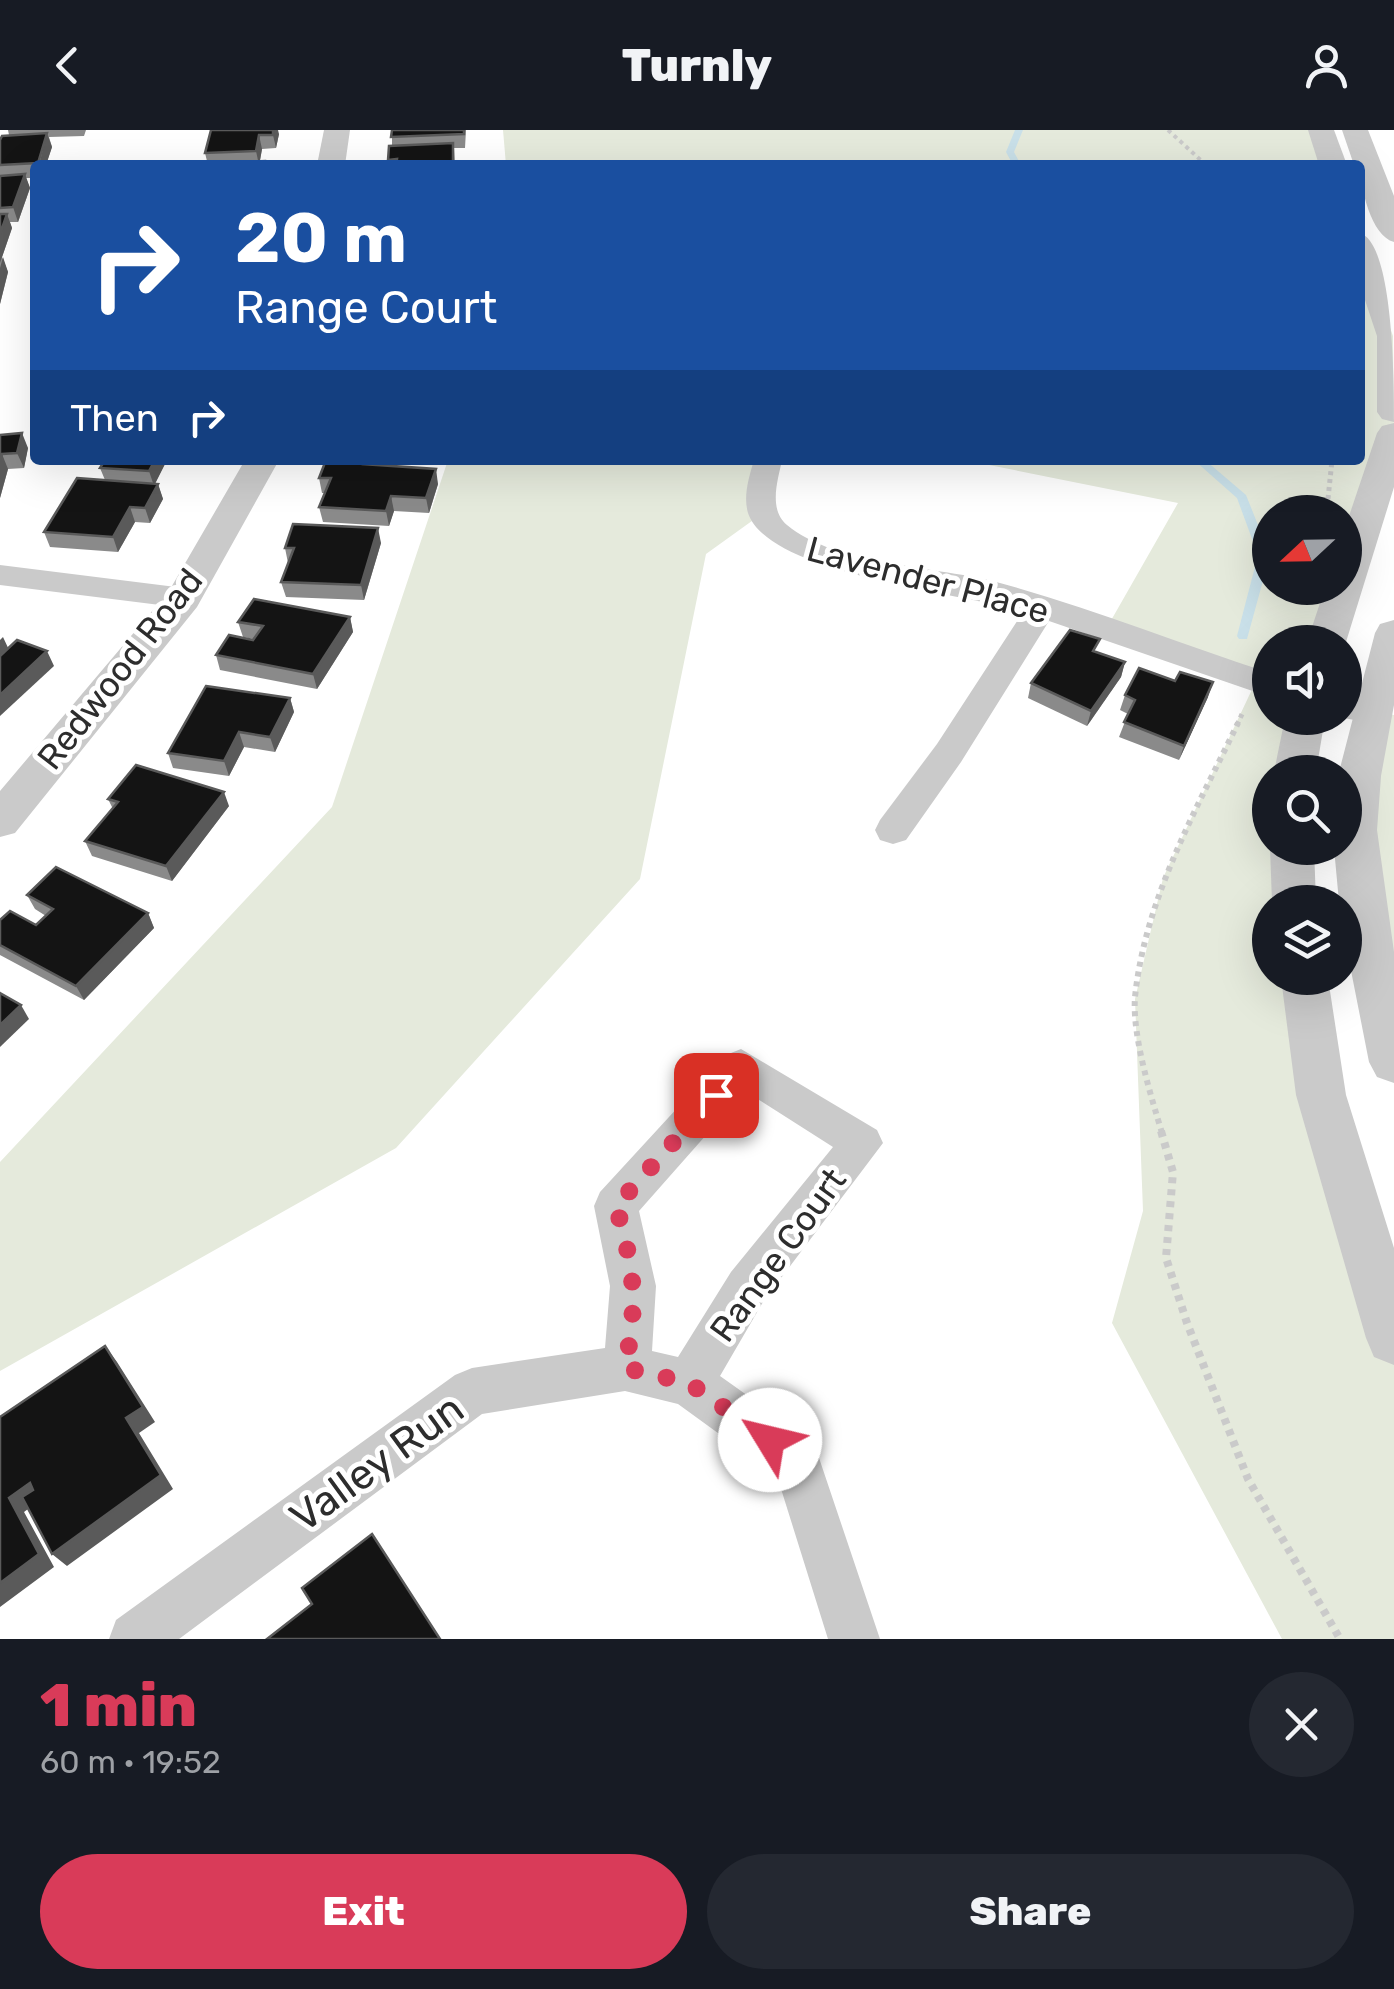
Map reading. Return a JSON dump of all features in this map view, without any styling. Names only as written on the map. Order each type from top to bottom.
[{"type":"street","points":[[332,160],[337,130]]},
{"type":"street","points":[[1321,130],[1331,160]]},
{"type":"street","points":[[1355,130],[1394,233]]},
{"type":"street","points":[[1365,256],[1393,336],[1394,412]]},
{"type":"street","points":[[1362,531],[1394,433]]},
{"type":"street","name":"Redwood Road","points":[[0,821],[184,598],[259,465]]},
{"type":"street","name":"Lavender Place","points":[[767,465],[760,501],[770,526],[790,542],[826,555],[995,592],[1252,679]]},
{"type":"street","points":[[0,576],[184,598]]},
{"type":"street","points":[[893,830],[1040,610]]},
{"type":"street","points":[[1362,701],[1394,633]]},
{"type":"street","points":[[1357,735],[1361,892],[1394,1062]]},
{"type":"street","points":[[1306,995],[1321,1095],[1394,1338]]},
{"type":"street","name":"Range Court","points":[[625,1368],[634,1321],[635,1272],[616,1206],[741,1067],[862,1142],[747,1286],[689,1383]]},
{"type":"street","name":"Valley Run","points":[[135,1639],[472,1392],[625,1368],[689,1383],[796,1460],[854,1639]]},
{"type":"path","points":[[1168,130],[1201,160]]},
{"type":"path","points":[[1329,495],[1332,465]]},
{"type":"path","points":[[1252,704],[1163,878],[1135,998],[1148,1087],[1173,1172],[1166,1258],[1171,1274],[1248,1479],[1340,1639]]},
{"type":"shaded area","points":[[503,130],[1321,130],[1331,160],[506,160]]},
{"type":"shaded area","points":[[1365,256],[1393,336],[1394,433],[1362,532],[1362,495],[1252,495],[1252,605],[1338,605],[1332,625],[1252,625],[1252,680],[1105,631],[1178,503],[989,465],[1365,465]]},
{"type":"shaded area","points":[[446,465],[768,465],[763,513],[706,554],[640,879],[396,1148],[0,1371],[0,1162],[332,807]]},
{"type":"shaded area","points":[[1252,689],[1252,735],[1302,735],[1298,755],[1252,755],[1252,865],[1293,865],[1293,885],[1252,885],[1252,995],[1306,995],[1321,1095],[1394,1338],[1394,1639],[1282,1639],[1112,1323],[1143,1211],[1135,999],[1163,878]]},
{"type":"shaded area","points":[[1370,711],[1394,715],[1394,1062],[1362,897]]},
{"type":"building","points":[[211,130],[273,130],[273,135],[259,135],[256,151],[205,153]]},
{"type":"building","points":[[392,130],[464,130],[464,134],[391,137]]},
{"type":"building","points":[[47,133],[39,160],[30,160],[30,163],[0,165],[2,136]]},
{"type":"building","points":[[453,143],[453,160],[388,160],[389,146]]},
{"type":"building","points":[[25,174],[13,207],[0,208],[0,176]]},
{"type":"building","points":[[0,214],[7,214],[0,234]]},
{"type":"building","points":[[22,433],[17,453],[2,454],[0,460],[0,435]]},
{"type":"building","points":[[102,465],[152,465],[149,471],[100,468]]},
{"type":"building","points":[[324,465],[436,469],[426,498],[391,496],[386,511],[319,507],[331,478],[319,478]]},
{"type":"building","points":[[77,478],[158,484],[145,508],[130,507],[113,537],[44,532]]},
{"type":"building","points":[[293,524],[378,528],[361,585],[281,582],[294,548],[285,548]]},
{"type":"building","points":[[254,599],[350,617],[313,674],[216,655],[229,635],[253,640],[263,626],[238,622]]},
{"type":"building","points":[[1070,630],[1100,639],[1093,651],[1125,662],[1091,711],[1031,683]]},
{"type":"building","points":[[17,640],[47,651],[0,695],[0,656]]},
{"type":"building","points":[[1139,668],[1175,681],[1180,672],[1213,682],[1184,746],[1124,722],[1135,700],[1125,695]]},
{"type":"building","points":[[206,686],[290,698],[270,737],[239,732],[224,761],[168,753]]},
{"type":"building","points":[[136,765],[224,792],[166,866],[85,841],[118,802],[108,799]]},
{"type":"building","points":[[56,867],[148,913],[76,986],[0,945],[0,920],[10,911],[36,925],[53,909],[27,895]]},
{"type":"building","points":[[0,993],[21,1005],[0,1025]]},
{"type":"building","points":[[105,1346],[143,1407],[126,1418],[161,1475],[52,1554],[22,1497],[33,1490],[30,1483],[9,1498],[39,1554],[0,1583],[0,1417]]},
{"type":"building","points":[[372,1534],[440,1639],[267,1639],[312,1604],[302,1588]]},
{"type":"waterway","points":[[1014,160],[1010,152],[1019,130]]},
{"type":"waterway","points":[[1205,465],[1242,497],[1264,555],[1243,636]]},
{"type":"route","points":[[716,1095],[616,1206],[635,1272],[634,1321],[625,1368],[689,1383],[770,1440]]}]
